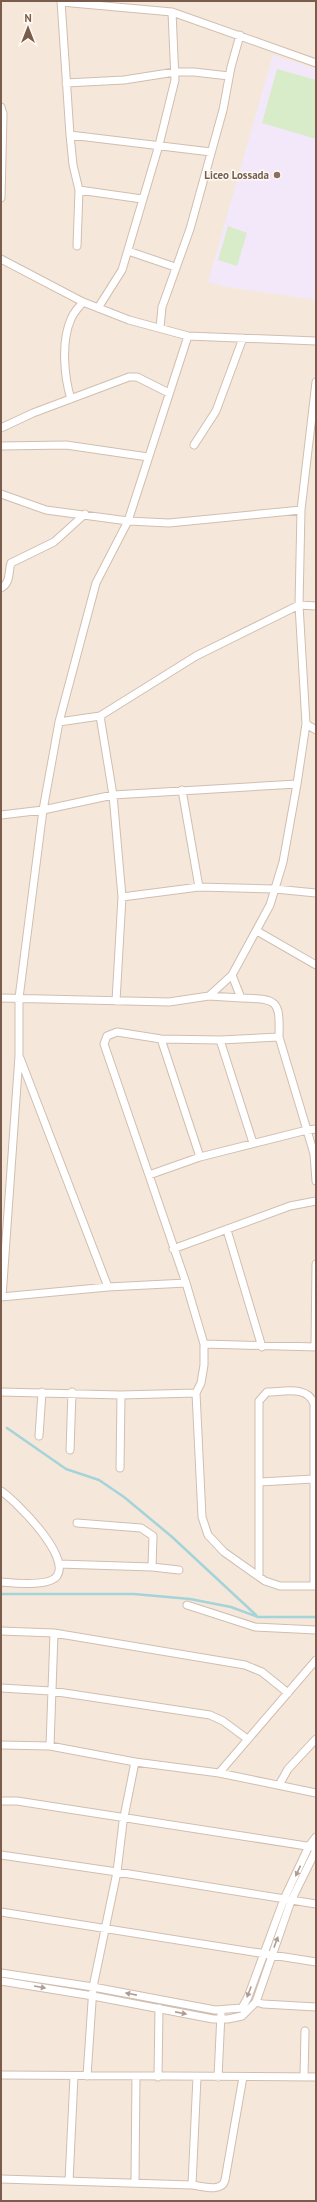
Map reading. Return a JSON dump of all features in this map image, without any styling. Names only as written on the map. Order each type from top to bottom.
[{"type":"street","points":[[77,246],[79,190],[73,165],[70,135],[61,2],[172,12],[316,63]]},
{"type":"street","points":[[98,308],[122,270],[159,145],[175,80],[172,12]]},
{"type":"street","points":[[160,328],[162,307],[175,267],[190,229],[224,110],[229,76],[240,35]]},
{"type":"street","points":[[66,82],[124,80],[175,72],[194,72],[229,76]]},
{"type":"street","points":[[1,107],[3,114],[1,198]]},
{"type":"street","points":[[70,135],[212,152]]},
{"type":"street","points":[[79,190],[142,199]]},
{"type":"street","points":[[128,251],[175,267]]},
{"type":"street","points":[[1,259],[83,302],[129,320],[188,336],[316,341]]},
{"type":"street","points":[[71,398],[65,380],[65,352],[70,320],[83,302]]},
{"type":"street","points":[[186,1284],[108,1287],[1,1297],[19,1056],[19,998],[43,810],[59,722],[96,583],[128,521],[188,336]]},
{"type":"street","points":[[194,445],[216,411],[243,338]]},
{"type":"street","points":[[1,428],[33,413],[129,376],[137,377],[169,393]]},
{"type":"street","points":[[209,996],[232,976],[270,905],[282,862],[297,784],[306,724],[299,605],[301,510],[316,382]]},
{"type":"street","points":[[1,446],[66,445],[148,457]]},
{"type":"street","points":[[1,494],[46,510],[85,514],[128,521],[169,523],[301,510]]},
{"type":"street","points":[[1,588],[5,586],[9,579],[11,563],[54,542],[85,514]]},
{"type":"street","points":[[59,722],[100,716],[196,656],[299,605],[316,606]]},
{"type":"street","points":[[100,716],[113,795],[122,897],[116,1001]]},
{"type":"street","points":[[306,724],[316,730]]},
{"type":"street","points":[[1,815],[43,810],[113,795],[297,784]]},
{"type":"street","points":[[182,790],[199,887]]},
{"type":"street","points":[[122,897],[199,887],[275,889],[316,894]]},
{"type":"street","points":[[257,931],[316,965]]},
{"type":"street","points":[[232,976],[241,998]]},
{"type":"street","points":[[1,998],[169,1002],[209,996],[265,998],[273,1002],[279,1010],[279,1037],[314,1154],[316,1182]]},
{"type":"street","points":[[259,1576],[259,1401],[266,1392],[304,1392],[312,1398],[314,1404],[313,1480],[315,1586],[280,1586],[265,1581],[224,1552],[208,1536],[202,1517],[196,1393],[201,1383],[203,1371],[204,1344],[186,1284],[104,1044],[107,1036],[117,1032],[161,1039],[220,1040],[279,1037]]},
{"type":"street","points":[[161,1039],[200,1156]]},
{"type":"street","points":[[220,1040],[254,1143]]},
{"type":"street","points":[[19,1056],[108,1287]]},
{"type":"street","points":[[149,1175],[200,1156],[306,1130],[316,1129]]},
{"type":"street","points":[[173,1249],[290,1206],[316,1202]]},
{"type":"street","points":[[227,1230],[262,1347]]},
{"type":"street","points":[[204,1344],[262,1347],[315,1347],[316,1264]]},
{"type":"street","points":[[1,1392],[72,1392],[121,1395],[196,1393]]},
{"type":"street","points":[[39,1436],[42,1392]]},
{"type":"street","points":[[70,1450],[72,1392]]},
{"type":"street","points":[[120,1468],[121,1395]]},
{"type":"street","points":[[260,1482],[313,1480]]},
{"type":"street","points":[[1,1491],[10,1496],[42,1532],[54,1550],[59,1564],[59,1573],[53,1579],[32,1583],[1,1582]]},
{"type":"street","points":[[77,1523],[141,1528],[146,1530],[153,1536],[152,1567]]},
{"type":"street","points":[[59,1564],[152,1567],[179,1570]]},
{"type":"street","points":[[187,1605],[255,1627],[316,1630]]},
{"type":"street","points":[[1,1631],[54,1633],[245,1665],[262,1672],[288,1693]]},
{"type":"street","points":[[50,1746],[54,1633]]},
{"type":"street","points":[[219,1773],[246,1738],[288,1693],[316,1660]]},
{"type":"street","points":[[1,1688],[51,1691],[210,1715],[223,1721],[246,1738]]},
{"type":"street","points":[[279,1785],[288,1769],[316,1739]]},
{"type":"street","points":[[1,1745],[50,1746],[135,1762],[219,1773],[316,1793]]},
{"type":"street","points":[[87,2076],[93,1987],[117,1872],[124,1818],[135,1762]]},
{"type":"street","points":[[1,1801],[17,1801],[314,1848]]},
{"type":"street","points":[[1,1973],[93,1987],[221,2010],[242,2008],[248,1997],[263,1954],[314,1848],[316,1837]]},
{"type":"street","points":[[1,1855],[316,1904]]},
{"type":"street","points":[[1,1982],[93,1996],[220,2019],[242,2016],[256,2002],[288,1900]]},
{"type":"street","points":[[1,1912],[316,1962]]},
{"type":"street","points":[[256,2002],[263,2004],[316,2007]]},
{"type":"street","points":[[158,2076],[159,2008]]},
{"type":"street","points":[[218,2077],[221,2010]]},
{"type":"street","points":[[304,2077],[305,2031]]},
{"type":"street","points":[[1,2075],[316,2077]]},
{"type":"street","points":[[69,2181],[74,2076]]},
{"type":"street","points":[[135,2183],[136,2076]]},
{"type":"street","points":[[192,2185],[197,2077]]},
{"type":"street","points":[[1,2179],[192,2185],[217,2188],[224,2184],[243,2077]]},
{"type":"shaded area","points":[[1,1],[316,1],[316,2201],[1,2201]]},
{"type":"shaded area","name":"Liceo Lossada","points":[[273,55],[316,69],[316,300],[226,287],[208,282]]},
{"type":"green space","points":[[277,69],[316,80],[316,139],[262,123]]},
{"type":"green space","points":[[228,226],[247,233],[237,266],[218,260]]},
{"type":"waterway","points":[[7,1428],[66,1469],[99,1480],[124,1497],[171,1536],[256,1615]]},
{"type":"waterway","points":[[1,1594],[134,1594],[190,1599],[231,1607],[258,1617],[316,1617]]},
{"type":"place","name":"Liceo Lossada","points":[[277,175]]}]
